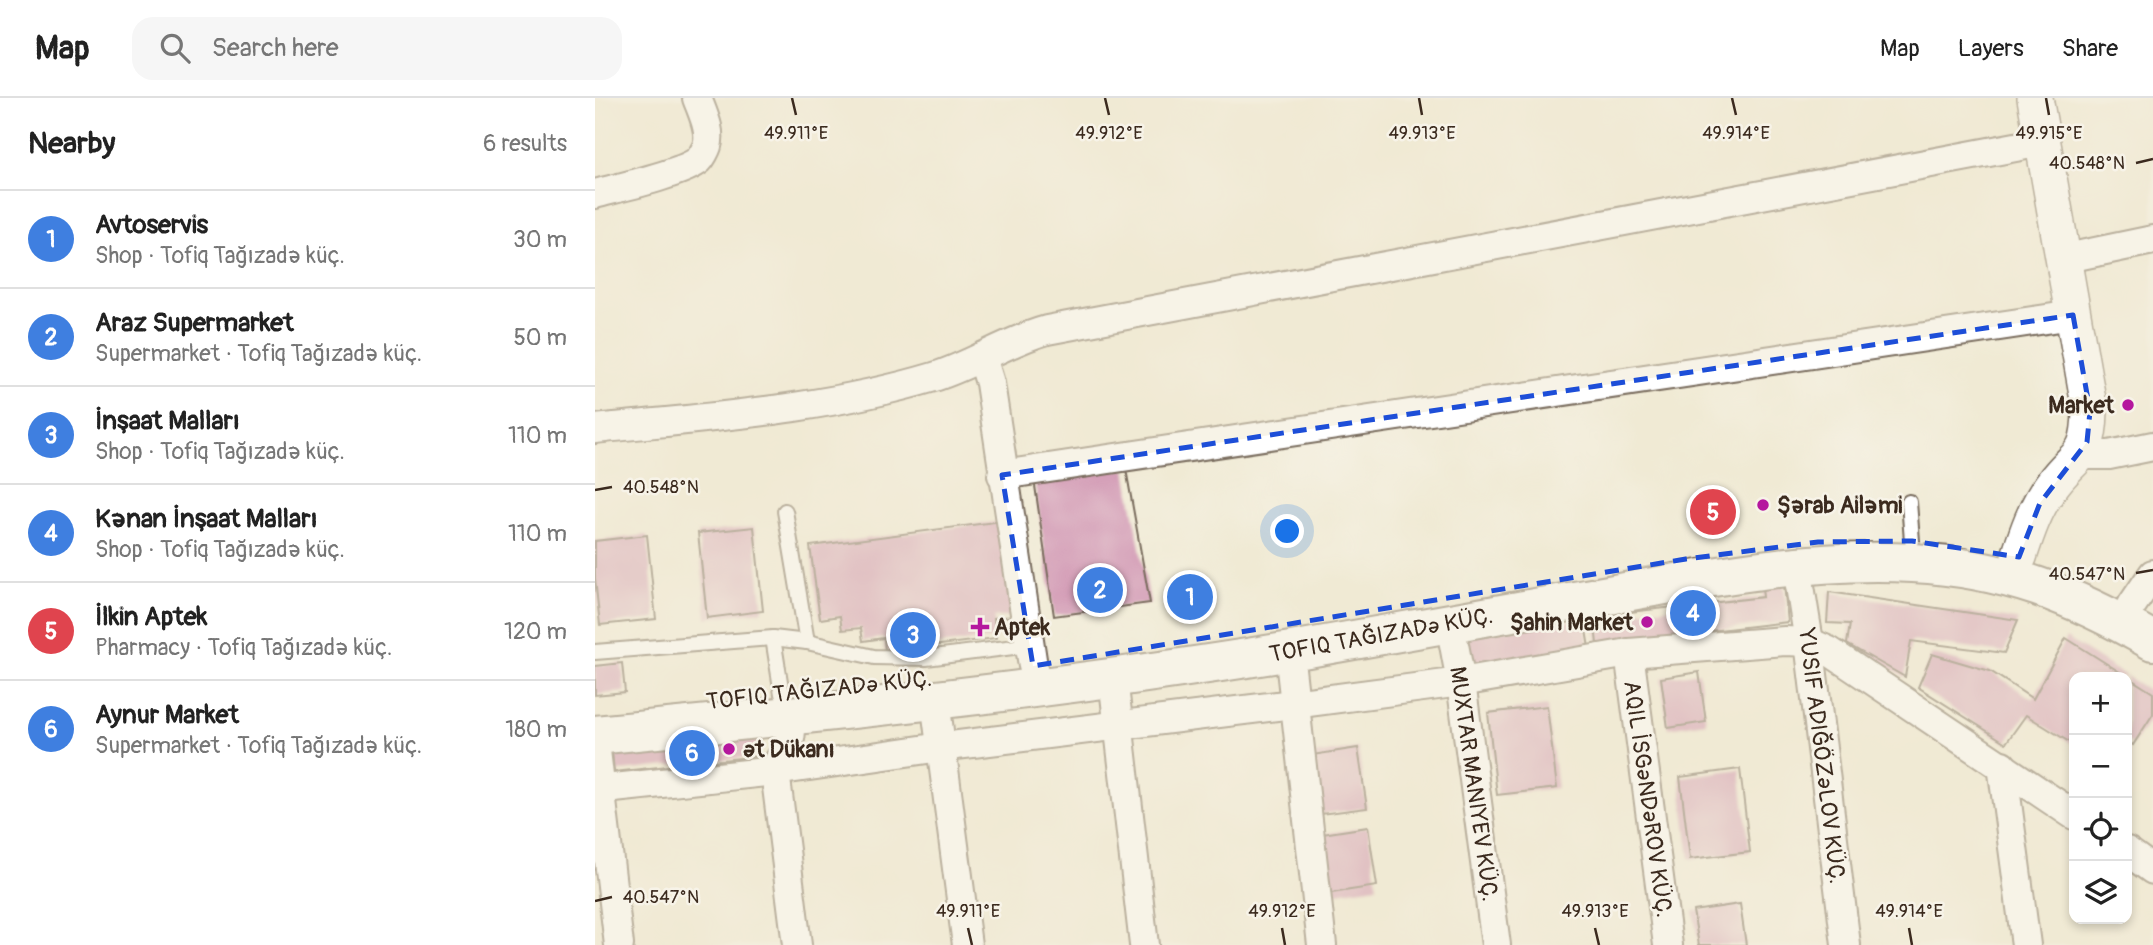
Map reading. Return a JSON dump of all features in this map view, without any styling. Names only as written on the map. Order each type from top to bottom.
[{"type":"main road","points":[[595,712],[935,700],[1113,678],[1287,639],[1686,559],[1818,542],[1912,541],[1988,550],[2040,586],[2070,598],[2153,641]]},
{"type":"main road","points":[[595,736],[786,705],[1032,655],[1133,652],[1450,623],[1689,580],[1797,567],[1909,562],[1981,570],[2015,567],[2079,579],[2142,611]]},
{"type":"street","points":[[595,194],[652,179],[700,159],[708,144],[706,123],[697,98]]},
{"type":"street","points":[[2015,567],[2030,522],[2040,503],[2062,472],[2081,455],[2087,442],[2089,411],[2035,98]]},
{"type":"street","points":[[595,429],[795,408],[851,398],[935,377],[1024,336],[1047,330],[2042,142]]},
{"type":"street","points":[[2062,259],[2153,240]]},
{"type":"street","points":[[1002,475],[2073,315]]},
{"type":"street","points":[[982,357],[990,383],[1002,475],[1032,655]]},
{"type":"street","points":[[2081,455],[2109,455],[2153,446]]},
{"type":"street","points":[[1797,567],[1809,642],[1846,945]]},
{"type":"street","points":[[2142,611],[2153,574]]},
{"type":"street","name":"MUXTAR MANIYEV KÜÇ.","points":[[1450,623],[1461,681],[1496,945]]},
{"type":"street","points":[[1287,639],[1322,945]]},
{"type":"street","points":[[597,790],[775,771],[941,747],[1293,704],[1461,681],[1629,653],[1785,641],[1809,642],[1856,667],[2069,812]]},
{"type":"street","name":"AQIL İSGƏNDƏROV KÜÇ.","points":[[1629,653],[1668,945]]},
{"type":"street","points":[[1113,678],[1144,945]]},
{"type":"street","points":[[935,700],[967,945]]},
{"type":"street","points":[[786,705],[791,733],[775,771],[797,945]]},
{"type":"street","points":[[595,742],[597,790],[619,945]]},
{"type":"street","points":[[2002,765],[2026,945]]},
{"type":"street","points":[[2132,855],[2153,870]]},
{"type":"lane","points":[[1909,502],[1912,541]]},
{"type":"lane","points":[[785,510],[807,642]]},
{"type":"lane","points":[[595,652],[773,638],[807,642],[874,657],[1032,655]]},
{"type":"lane","points":[[773,638],[786,705]]},
{"type":"highlighted area","points":[[2073,315],[2090,411],[2087,442],[2040,503],[2019,557],[1912,541],[1818,542],[1686,559],[1033,666],[1002,475]]},
{"type":"building","points":[[1126,469],[1150,603],[1054,616],[1034,479]]},
{"type":"building","points":[[1002,521],[1014,616],[994,618],[996,638],[885,652],[884,638],[863,641],[861,628],[842,630],[840,616],[820,619],[810,546]]},
{"type":"building","points":[[754,527],[763,611],[707,618],[698,533]]},
{"type":"building","points":[[647,535],[656,619],[600,625],[595,578],[595,541]]},
{"type":"building","points":[[1784,585],[1788,622],[1597,644],[1594,616],[1763,597],[1762,588]]},
{"type":"building","points":[[1829,592],[2018,620],[2004,653],[1911,641],[1905,677],[1847,644],[1850,624],[1827,623]]},
{"type":"building","points":[[1584,618],[1589,648],[1472,666],[1467,635]]},
{"type":"building","points":[[2066,638],[2120,672],[2069,672],[2069,742],[2026,715],[2006,743],[1918,687],[1932,654],[1990,671],[2033,699]]},
{"type":"building","points":[[622,663],[625,692],[595,695],[595,666]]},
{"type":"building","points":[[1699,672],[1706,722],[1668,728],[1661,678]]},
{"type":"building","points":[[2132,680],[2153,693],[2153,714],[2133,745]]},
{"type":"building","points":[[1547,706],[1557,788],[1497,795],[1488,713]]},
{"type":"building","points":[[756,734],[758,756],[614,772],[612,750]]},
{"type":"building","points":[[1358,748],[1367,808],[1321,814],[1312,755]]},
{"type":"building","points":[[1740,769],[1750,852],[1690,859],[1680,777]]},
{"type":"building","points":[[1368,827],[1377,886],[1331,893],[1322,834]]},
{"type":"building","points":[[1740,904],[1746,945],[1699,945],[1693,911]]},
{"type":"place","name":"Market","points":[[2128,405]]},
{"type":"place","name":"Şərab Ailəmi","points":[[1763,505]]},
{"type":"place","name":"İlkin Aptek","points":[[1713,512]]},
{"type":"place","name":"Araz Supermarket","points":[[1100,590]]},
{"type":"place","name":"Avtoservis","points":[[1190,597]]},
{"type":"place","name":"Kənan İnşaat Malları","points":[[1693,613]]},
{"type":"place","name":"Şahin Market","points":[[1647,622]]},
{"type":"place","name":"Aptek","points":[[980,627]]},
{"type":"place","name":"İnşaat Malları","points":[[913,635]]},
{"type":"place","name":"Ət Dükanı","points":[[729,749]]},
{"type":"place","name":"Aynur Market","points":[[692,753]]}]
